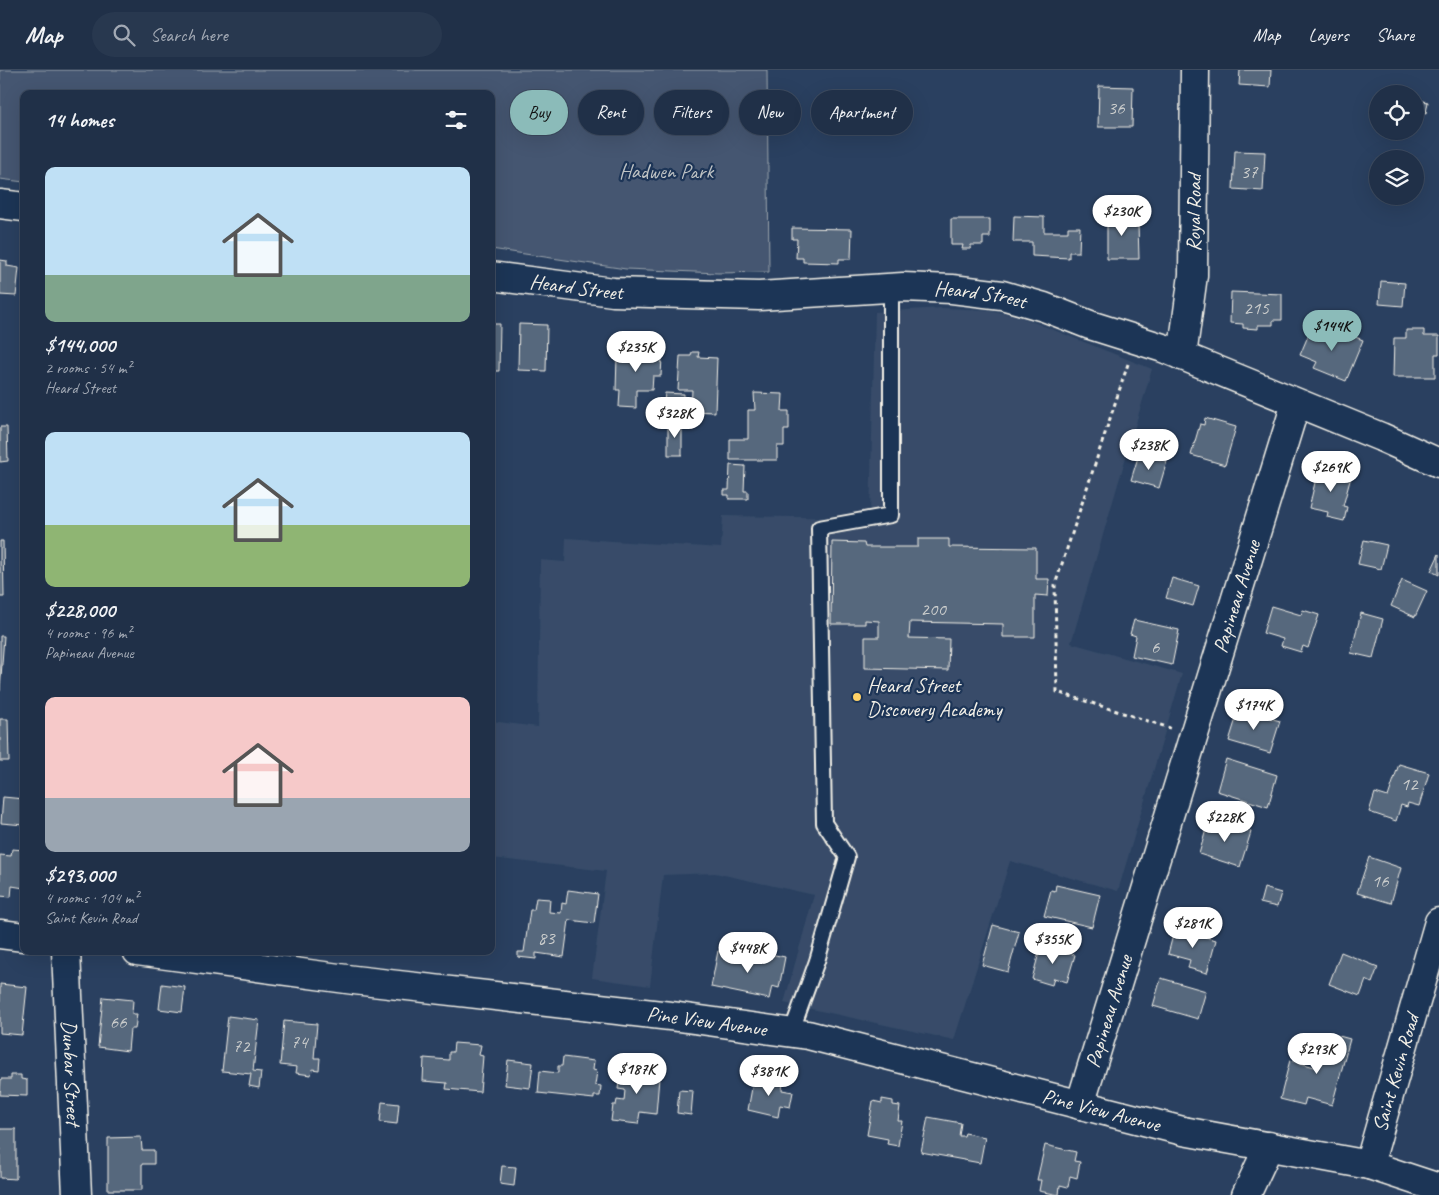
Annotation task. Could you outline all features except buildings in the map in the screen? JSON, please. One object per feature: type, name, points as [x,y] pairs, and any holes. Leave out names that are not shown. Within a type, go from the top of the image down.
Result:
[{"type":"street","name":"Royal Road","points":[[1182,356],[1193,275],[1195,70]]},
{"type":"street","points":[[0,204],[20,206]]},
{"type":"street","name":"Heard Street","points":[[495,277],[613,292],[758,296],[891,288],[952,289],[1002,295],[1182,356],[1296,402],[1439,464]]},
{"type":"street","name":"Papineau Avenue","points":[[1080,1105],[1296,402]]},
{"type":"street","name":"Saint Kevin Road","points":[[1368,1165],[1439,922]]},
{"type":"street","points":[[0,934],[20,936]]},
{"type":"street","name":"Dunbar Street","points":[[66,955],[77,1195]]},
{"type":"street","name":"Pine View Avenue","points":[[168,955],[354,980],[791,1033],[818,1038],[1183,1131],[1368,1165],[1439,1188]]},
{"type":"street","points":[[1246,1195],[1269,1146]]},
{"type":"lane","points":[[791,1033],[817,961],[847,857],[824,823],[819,528],[891,515],[891,288]]},
{"type":"path","points":[[1136,340],[1055,585],[1057,692],[1193,736]]},
{"type":"shaded area","name":"Heard Street Discovery Academy","points":[[942,308],[990,310],[1021,317],[1152,369],[1071,643],[1182,674],[1118,891],[1010,861],[954,1040],[784,1003],[814,895],[715,873],[663,875],[650,986],[592,978],[606,871],[495,858],[495,722],[538,727],[540,560],[565,562],[566,538],[721,548],[723,516],[870,518],[875,312]]},
{"type":"green space","name":"Hadwen Park","points":[[0,70],[767,70],[767,90],[739,90],[739,135],[768,135],[769,272],[718,273],[626,269],[495,250],[495,90],[20,90],[20,182],[0,179]]},
{"type":"place","name":"Heard Street Discovery Academy","points":[[857,697]]}]
